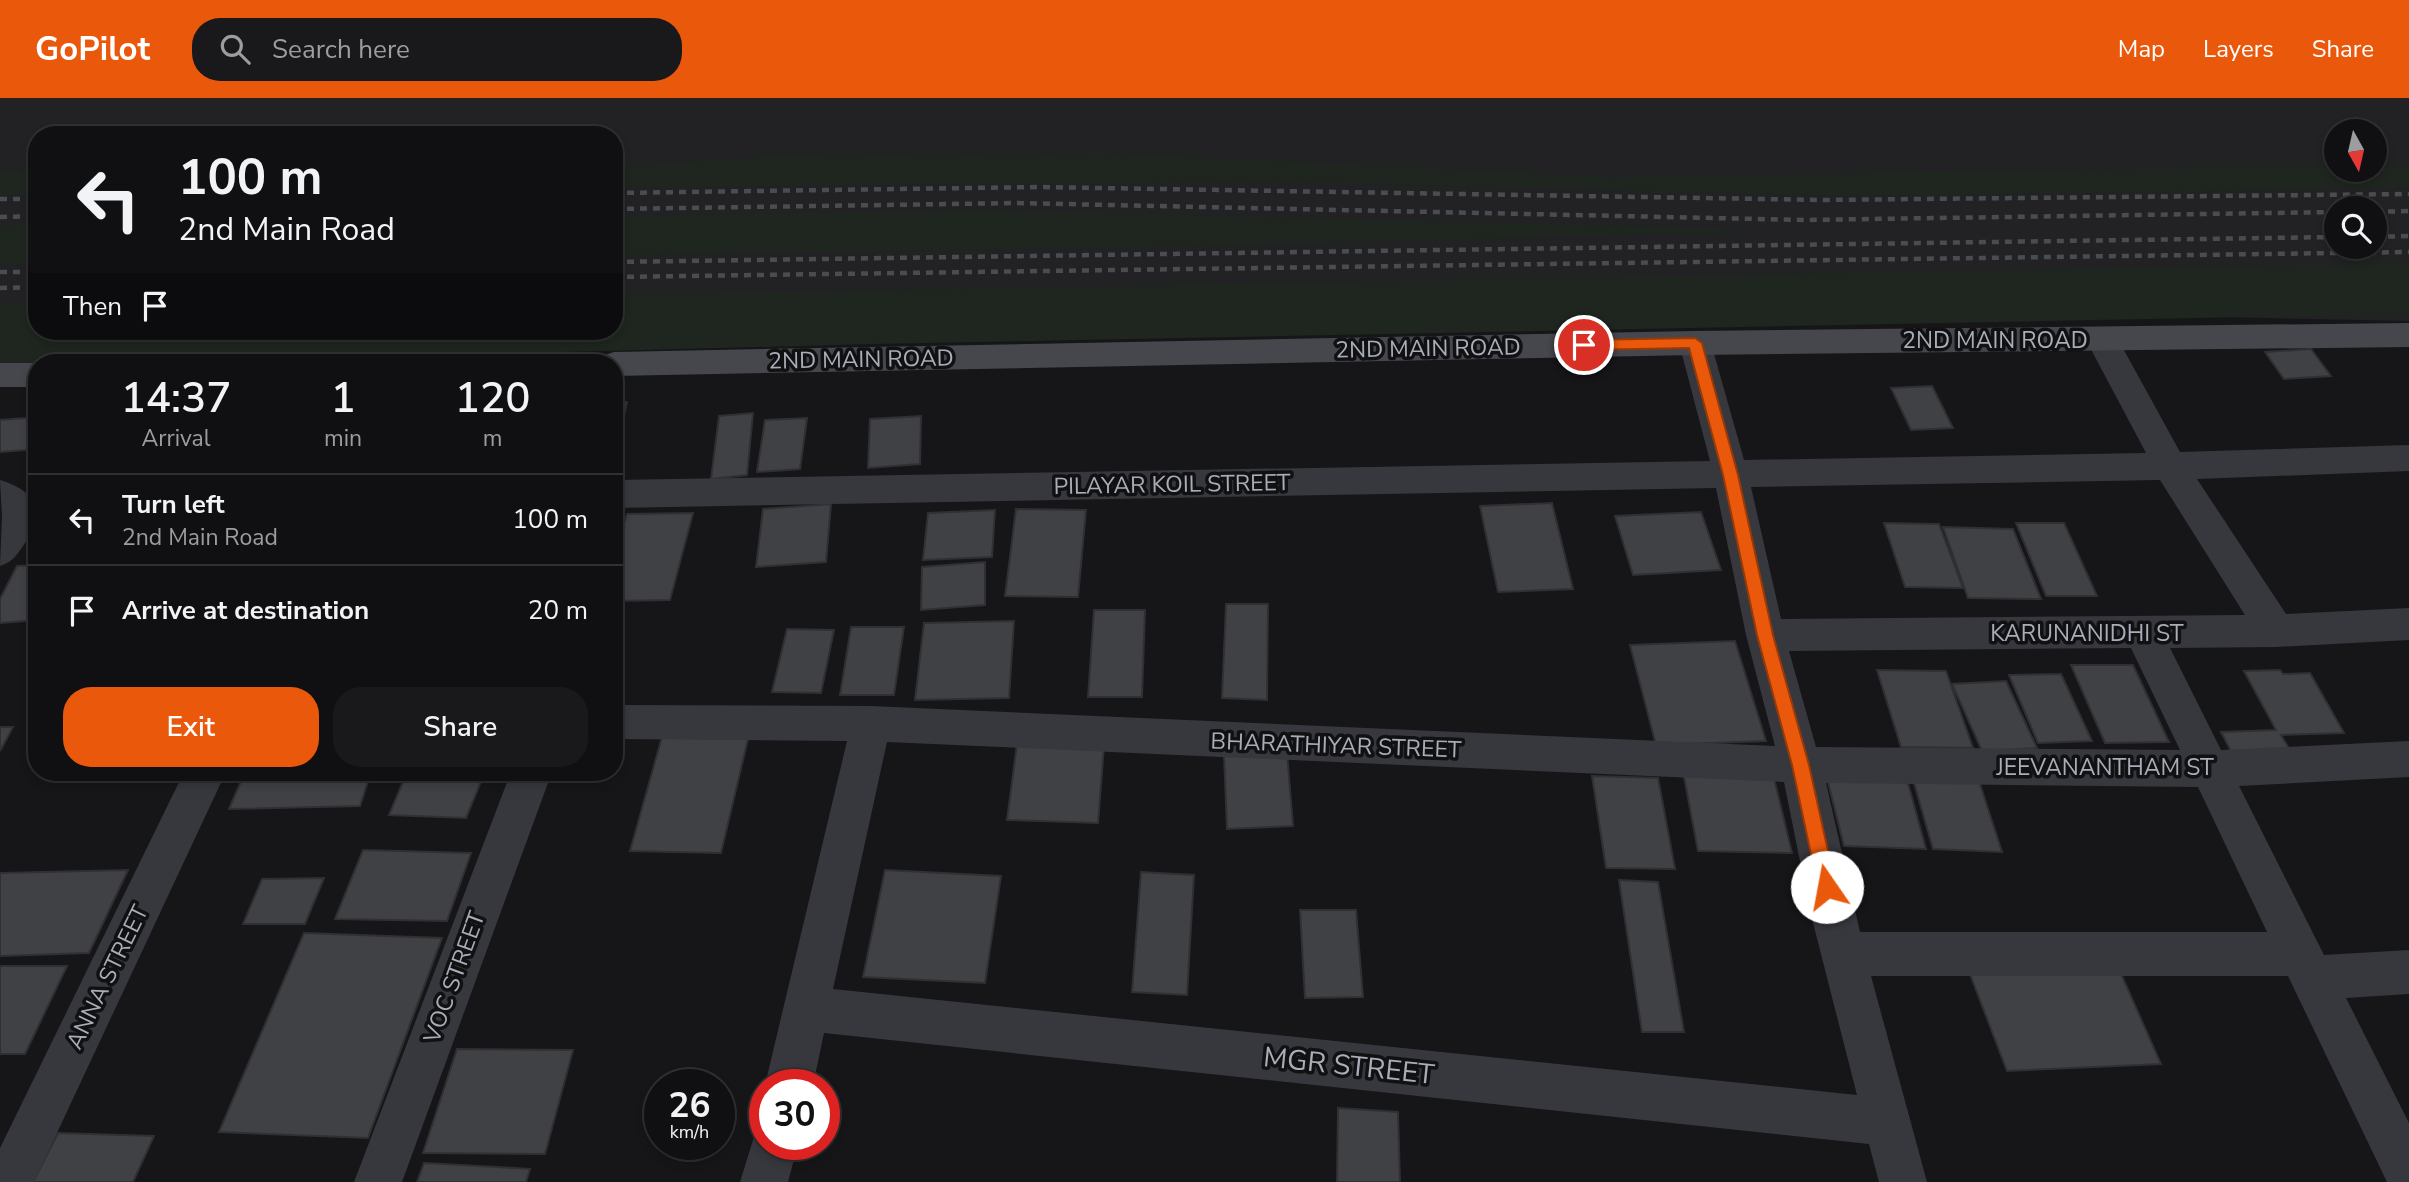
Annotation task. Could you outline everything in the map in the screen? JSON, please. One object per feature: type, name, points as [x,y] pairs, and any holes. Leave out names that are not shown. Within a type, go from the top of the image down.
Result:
[{"type":"street","name":"2ND MAIN ROAD","points":[[623,364],[1695,343],[2409,335]]},
{"type":"street","points":[[2102,340],[2170,466],[2276,631]]},
{"type":"street","points":[[1695,343],[1731,475],[1765,635],[1801,765],[1844,954],[1903,1182]]},
{"type":"street","points":[[0,375],[28,375]]},
{"type":"street","name":"PILAYAR KOIL STREET","points":[[623,494],[1731,475],[2409,458]]},
{"type":"street","points":[[0,494],[10,496],[18,506],[21,519],[0,551]]},
{"type":"street","name":"KARUNANIDHI ST","points":[[1765,635],[2276,631],[2409,624]]},
{"type":"street","points":[[2143,633],[2409,1175]]},
{"type":"street","points":[[623,722],[871,724],[793,1069]]},
{"type":"street","name":"BHARATHIYAR STREET","points":[[871,724],[1801,765]]},
{"type":"street","name":"JEEVANANTHAM ST","points":[[1801,765],[2210,769],[2409,759]]},
{"type":"street","name":"ANNA STREET","points":[[9,1182],[201,781]]},
{"type":"street","name":"VOC STREET","points":[[378,1182],[528,781]]},
{"type":"street","points":[[1844,954],[2307,966],[2409,972]]},
{"type":"street","name":"MGR STREET","points":[[808,1009],[1889,1122]]},
{"type":"street","points":[[764,1182],[770,1160]]},
{"type":"shaded area","points":[[0,98],[2409,98],[2409,321],[1797,308],[623,332],[623,126],[28,126],[28,340],[200,340],[0,344]]},
{"type":"shaded area","points":[[1105,153],[1611,177],[2324,166],[2324,182],[2387,182],[2387,166],[2409,165],[2409,188],[1853,196],[1293,182],[623,187],[623,167],[795,154]]},
{"type":"shaded area","points":[[0,171],[28,171],[28,195],[0,196]]},
{"type":"shaded area","points":[[982,210],[1787,230],[1222,246],[623,255],[623,216]]},
{"type":"shaded area","points":[[0,226],[28,226],[28,264],[0,264]]},
{"type":"shaded area","points":[[2409,263],[2409,314],[491,354],[28,354],[28,366],[0,367],[0,304],[28,304],[28,340],[623,340],[623,295]]},
{"type":"building","points":[[2311,349],[2331,376],[2284,379],[2265,352]]},
{"type":"building","points":[[1932,386],[1953,428],[1911,430],[1891,388]]},
{"type":"building","points":[[623,402],[627,402],[623,420]]},
{"type":"building","points":[[753,413],[747,475],[711,479],[719,416]]},
{"type":"building","points":[[921,416],[920,464],[868,468],[870,419]]},
{"type":"building","points":[[28,418],[28,450],[0,452],[0,420]]},
{"type":"building","points":[[807,418],[800,469],[757,472],[765,420]]},
{"type":"building","points":[[1552,503],[1573,589],[1498,592],[1480,506]]},
{"type":"building","points":[[831,504],[826,562],[756,567],[763,509]]},
{"type":"building","points":[[1016,509],[1086,510],[1078,597],[1005,596]]},
{"type":"building","points":[[995,510],[992,557],[923,560],[928,513]]},
{"type":"building","points":[[1701,512],[1721,570],[1633,575],[1615,516]]},
{"type":"building","points":[[693,513],[670,600],[623,601],[623,527],[627,514]]},
{"type":"building","points":[[1884,523],[1939,524],[1963,588],[1905,587]]},
{"type":"building","points":[[2016,523],[2064,523],[2097,596],[2046,596]]},
{"type":"building","points":[[1943,527],[2013,529],[2041,599],[1968,598]]},
{"type":"building","points":[[985,562],[985,605],[921,610],[922,567]]},
{"type":"building","points":[[28,565],[28,621],[0,623],[0,599],[17,566]]},
{"type":"building","points":[[1226,604],[1268,604],[1267,700],[1222,698]]},
{"type":"building","points":[[1094,610],[1145,610],[1142,697],[1088,697]]},
{"type":"building","points":[[1014,621],[1009,698],[915,700],[924,623]]},
{"type":"building","points":[[851,627],[904,627],[894,695],[840,695]]},
{"type":"building","points":[[787,629],[834,630],[821,693],[772,692]]},
{"type":"building","points":[[1735,641],[1766,741],[1656,745],[1630,645]]},
{"type":"building","points":[[2071,665],[2133,665],[2169,742],[2105,743]]},
{"type":"building","points":[[1877,670],[1946,671],[1973,748],[1901,747]]},
{"type":"building","points":[[2280,670],[2283,674],[2310,673],[2344,733],[2281,735],[2291,752],[2232,753],[2221,732],[2276,730],[2244,671]]},
{"type":"building","points":[[2061,674],[2092,741],[2038,743],[2009,675]]},
{"type":"building","points":[[2006,681],[2037,748],[1982,751],[1952,684]]},
{"type":"building","points":[[0,727],[13,727],[0,751]]},
{"type":"building","points":[[662,737],[748,739],[721,853],[630,851]]},
{"type":"building","points":[[1017,744],[1104,746],[1098,823],[1007,820]]},
{"type":"building","points":[[1287,753],[1293,826],[1227,829],[1224,755]]},
{"type":"building","points":[[1683,771],[1773,774],[1792,853],[1698,851]]},
{"type":"building","points":[[1826,774],[1906,776],[1926,849],[1844,846]]},
{"type":"building","points":[[1592,776],[1658,778],[1675,869],[1606,868]]},
{"type":"building","points":[[1912,776],[1978,778],[2002,852],[1933,849]]},
{"type":"building","points":[[241,781],[368,781],[360,806],[229,809]]},
{"type":"building","points":[[403,781],[481,781],[466,818],[389,815]]},
{"type":"building","points":[[363,850],[471,853],[447,921],[335,919]]},
{"type":"building","points":[[128,870],[89,953],[0,956],[0,873]]},
{"type":"building","points":[[885,870],[1001,876],[985,983],[863,977]]},
{"type":"building","points":[[1141,872],[1194,875],[1187,995],[1132,992]]},
{"type":"building","points":[[324,878],[305,924],[243,924],[262,879]]},
{"type":"building","points":[[1619,880],[1658,882],[1684,1032],[1642,1032]]},
{"type":"building","points":[[1300,910],[1356,910],[1363,997],[1305,998]]},
{"type":"building","points":[[304,933],[442,938],[368,1138],[219,1132]]},
{"type":"building","points":[[0,966],[67,966],[25,1054],[0,1054]]},
{"type":"building","points":[[2118,967],[2161,1064],[2007,1071],[1970,974]]},
{"type":"building","points":[[457,1049],[573,1050],[545,1154],[423,1153]]},
{"type":"building","points":[[1338,1108],[1398,1112],[1400,1182],[1337,1182]]},
{"type":"building","points":[[58,1133],[154,1136],[133,1182],[33,1182]]},
{"type":"building","points":[[424,1163],[530,1169],[526,1182],[417,1182]]},
{"type":"railway","points":[[623,193],[1039,187],[1822,200],[2409,194]]},
{"type":"railway","points":[[0,199],[28,199]]},
{"type":"railway","points":[[623,209],[1017,203],[1805,220],[2324,212]]},
{"type":"railway","points":[[2387,212],[2409,211]]},
{"type":"railway","points":[[0,217],[28,216]]},
{"type":"railway","points":[[2387,237],[2409,236]]},
{"type":"railway","points":[[623,262],[2324,237]]},
{"type":"railway","points":[[623,277],[2409,252]]},
{"type":"railway","points":[[0,272],[28,272]]},
{"type":"railway","points":[[0,288],[28,287]]},
{"type":"route","points":[[1584,345],[1695,343],[1731,475],[1765,635],[1801,765],[1827,887]]}]
